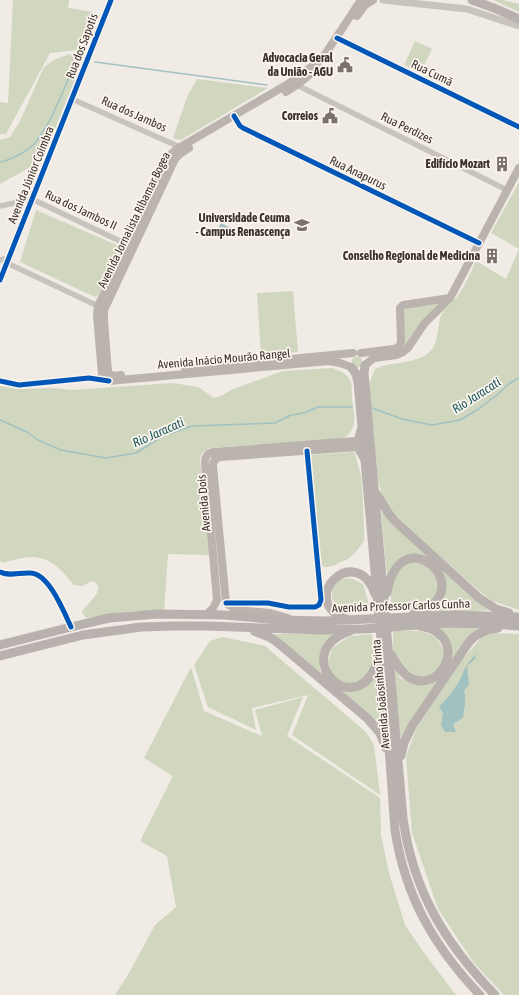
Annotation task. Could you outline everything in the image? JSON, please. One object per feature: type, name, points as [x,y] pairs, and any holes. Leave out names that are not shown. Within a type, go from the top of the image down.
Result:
[{"type":"main road","name":"Avenida Jornalista Ribamar Bogea","points":[[183,148],[175,159],[104,310],[108,372],[111,378],[104,379],[102,374],[97,320],[98,306],[172,153],[296,85],[328,60],[361,0]]},
{"type":"main road","name":"Avenida Jornalista Ribamar Bogea","points":[[235,118],[303,74],[324,57],[364,6],[373,0]]},
{"type":"main road","points":[[472,0],[519,19]]},
{"type":"main road","points":[[365,365],[365,357],[357,353],[349,359],[349,364],[351,367],[359,369],[365,365],[374,358],[396,355],[406,350],[424,324],[450,298],[519,168]]},
{"type":"main road","name":"Avenida Inácio Mourão Rangel","points":[[111,378],[394,349],[399,346],[401,342],[400,308],[403,305],[450,298]]},
{"type":"main road","name":"Avenida Inácio Mourão Rangel","points":[[111,378],[329,361],[351,367]]},
{"type":"main road","name":"Avenida Joãosinho Trinta","points":[[365,365],[367,419],[374,490],[385,649],[390,763],[395,830],[400,860],[408,884],[424,919],[438,943],[480,995]]},
{"type":"main road","name":"Avenida Joãosinho Trinta","points":[[351,367],[357,378],[365,462],[382,606]]},
{"type":"main road","name":"Avenida Dois","points":[[226,604],[205,463],[209,452],[354,441],[359,437],[362,424]]},
{"type":"main road","name":"Avenida Dois","points":[[207,614],[213,608],[217,600],[213,466],[216,458],[357,447],[365,462]]},
{"type":"main road","points":[[374,490],[395,521],[479,598],[503,612],[519,616]]},
{"type":"main road","points":[[382,606],[391,578],[397,566],[404,561],[417,558],[423,559],[430,563],[441,578],[442,589],[438,599],[430,607],[403,621]]},
{"type":"main road","points":[[352,620],[342,617],[335,612],[328,601],[327,592],[329,585],[334,578],[340,574],[353,572],[366,579],[382,606]]},
{"type":"main road","points":[[226,604],[232,608],[244,611],[275,614],[300,621]]},
{"type":"main road","points":[[234,616],[244,611]]},
{"type":"main road","name":"Avenida Professor Carlos Cunha","points":[[0,645],[71,626],[129,615],[207,614],[300,621],[403,621],[469,623],[519,627]]},
{"type":"main road","name":"Avenida Professor Carlos Cunha","points":[[0,656],[61,640],[109,631],[142,627],[173,626],[297,630],[360,629],[403,621],[469,615],[519,616]]},
{"type":"main road","points":[[360,629],[337,637],[330,643],[326,650],[324,656],[324,666],[329,676],[340,685],[348,687],[359,686],[367,682],[385,649],[402,672],[415,680],[430,679],[442,672],[448,660],[447,649],[443,639],[439,634],[424,627],[403,621]]},
{"type":"main road","points":[[399,771],[402,747],[408,733],[472,638],[480,632],[489,629],[519,627]]},
{"type":"main road","points":[[242,628],[260,633],[277,642],[368,718],[380,733],[390,763]]},
{"type":"main road","name":"Avenida Joãosinho Trinta","points":[[385,649],[406,836],[413,865],[422,890],[449,941],[460,956],[495,995]]},
{"type":"street","name":"Rua dos Sapotis","points":[[72,99],[111,0]]},
{"type":"street","points":[[383,0],[467,9],[519,26]]},
{"type":"street","name":"Rua Cumã","points":[[339,39],[519,127]]},
{"type":"street","name":"Rua Perdizes","points":[[296,85],[507,190]]},
{"type":"street","name":"Rua dos Jambos","points":[[72,99],[183,148]]},
{"type":"street","name":"Avenida Júnior Coimbra","points":[[0,280],[72,99]]},
{"type":"street","name":"Rua Anapurus","points":[[235,118],[243,128],[479,243]]},
{"type":"street","name":"Rua dos Jambos II","points":[[0,206],[32,199],[128,245]]},
{"type":"street","points":[[0,260],[4,259],[7,263],[98,306]]},
{"type":"street","points":[[0,381],[19,385],[89,378],[111,378]]},
{"type":"street","points":[[226,604],[268,603],[289,607],[318,606],[320,602],[307,451]]},
{"type":"street","points":[[0,572],[9,574],[30,572],[40,576],[48,583],[71,626]]},
{"type":"green space","points":[[13,0],[69,0],[68,8],[94,12],[77,50],[50,53],[6,134],[0,134],[0,102],[8,103]]},
{"type":"green space","points":[[493,0],[503,0],[519,4],[519,12]]},
{"type":"green space","points":[[415,41],[432,49],[420,73],[404,65]]},
{"type":"green space","points":[[70,54],[81,55],[76,77],[46,151],[34,165],[0,184],[0,140],[10,137],[20,121],[44,67],[56,59]]},
{"type":"green space","points":[[197,79],[268,88],[181,140],[173,138],[187,97]]},
{"type":"green space","points":[[519,182],[519,249],[491,233]]},
{"type":"green space","points":[[36,210],[121,247],[98,296],[95,297],[20,262]]},
{"type":"green space","points":[[519,249],[519,610],[492,601],[478,590],[422,540],[387,506],[378,481],[369,384],[375,369],[415,360],[431,351],[436,342],[441,314],[462,290],[476,261],[506,279]]},
{"type":"green space","points":[[293,291],[298,352],[261,355],[257,293]]},
{"type":"green space","points":[[439,304],[403,348],[403,308]]},
{"type":"green space","points":[[357,356],[361,358],[363,362],[361,366],[357,368],[353,366],[351,362],[353,358]]},
{"type":"green space","points":[[332,368],[346,375],[351,382],[354,422],[351,431],[347,436],[342,439],[209,448],[201,454],[200,460],[210,555],[168,554],[164,611],[133,611],[87,618],[82,613],[97,593],[97,584],[92,581],[82,586],[74,585],[66,575],[51,562],[35,557],[3,563],[0,561],[0,386],[20,389],[53,388],[72,390],[173,383],[198,387],[214,398],[233,389],[283,371]]},
{"type":"green space","points":[[354,452],[361,475],[364,540],[357,551],[348,559],[333,566],[324,567],[320,564],[310,455]]},
{"type":"green space","points":[[381,511],[492,610],[428,613],[435,608],[439,569],[401,559],[393,566],[387,578]]},
{"type":"green space","points":[[414,561],[430,566],[438,581],[437,593],[430,603],[414,610],[390,610],[392,586],[397,569]]},
{"type":"green space","points":[[348,578],[363,584],[369,604],[369,612],[345,614],[335,605],[332,594],[333,589],[341,580]]},
{"type":"green space","points":[[448,625],[483,628],[401,739],[394,667],[400,678],[414,684],[427,684],[437,679],[451,657],[435,628]]},
{"type":"green space","points":[[393,631],[421,631],[436,637],[444,651],[442,664],[432,675],[421,679],[398,664],[393,649]]},
{"type":"green space","points":[[490,633],[519,634],[519,995],[504,995],[474,963],[438,909],[412,833],[406,757],[416,729],[460,662],[482,637]]},
{"type":"green space","points":[[272,634],[338,634],[327,641],[320,653],[320,670],[338,687],[347,691],[365,687],[378,674],[386,741]]},
{"type":"green space","points":[[372,634],[374,655],[370,672],[358,683],[345,683],[335,678],[330,671],[328,661],[332,648],[350,636]]},
{"type":"green space","points":[[222,637],[265,646],[366,732],[374,745],[380,795],[292,735],[308,695],[252,708],[256,730],[208,707],[194,665],[210,641]]},
{"type":"green space","points":[[191,667],[204,711],[262,736],[255,710],[303,697],[287,736],[380,798],[381,835],[389,873],[405,925],[456,995],[115,995],[129,973],[155,925],[176,907],[167,856],[140,841],[173,776],[144,758]]},
{"type":"water","points":[[221,223],[237,231],[233,238],[217,230]]},
{"type":"water","points":[[476,654],[475,659],[467,666],[469,684],[464,691],[465,701],[463,718],[453,724],[456,732],[445,732],[441,725],[443,713],[439,707],[454,689],[467,665]]},
{"type":"waterway","points":[[95,62],[267,85]]},
{"type":"waterway","points":[[0,162],[19,155],[35,143],[50,119],[70,75],[75,71]]},
{"type":"waterway","name":"Rio Jaracati","points":[[372,408],[402,419],[432,425],[460,420],[477,410],[510,383],[519,378]]},
{"type":"waterway","name":"Rio Jaracati","points":[[0,420],[61,450],[106,458],[136,453],[163,436],[192,426],[275,423],[291,415],[304,413],[318,407],[352,407]]},
{"type":"cycle path","points":[[0,280],[111,0]]},
{"type":"cycle path","points":[[337,38],[519,127]]},
{"type":"cycle path","points":[[234,116],[243,128],[479,243]]},
{"type":"cycle path","points":[[0,381],[19,385],[89,378],[109,381]]},
{"type":"cycle path","points":[[226,603],[268,603],[289,607],[315,607],[319,605],[321,600],[307,451]]},
{"type":"cycle path","points":[[0,572],[11,574],[31,573],[38,575],[50,587],[71,627]]},
{"type":"place","name":"Advocacia Geral da União - AGU","points":[[345,65]]},
{"type":"place","name":"Correios","points":[[330,116]]},
{"type":"place","name":"Edifício Mozart","points":[[502,164]]},
{"type":"place","name":"Universidade Ceuma - Campus Renascença","points":[[302,225]]},
{"type":"place","name":"Conselho Regional de Medicina","points":[[492,256]]}]
